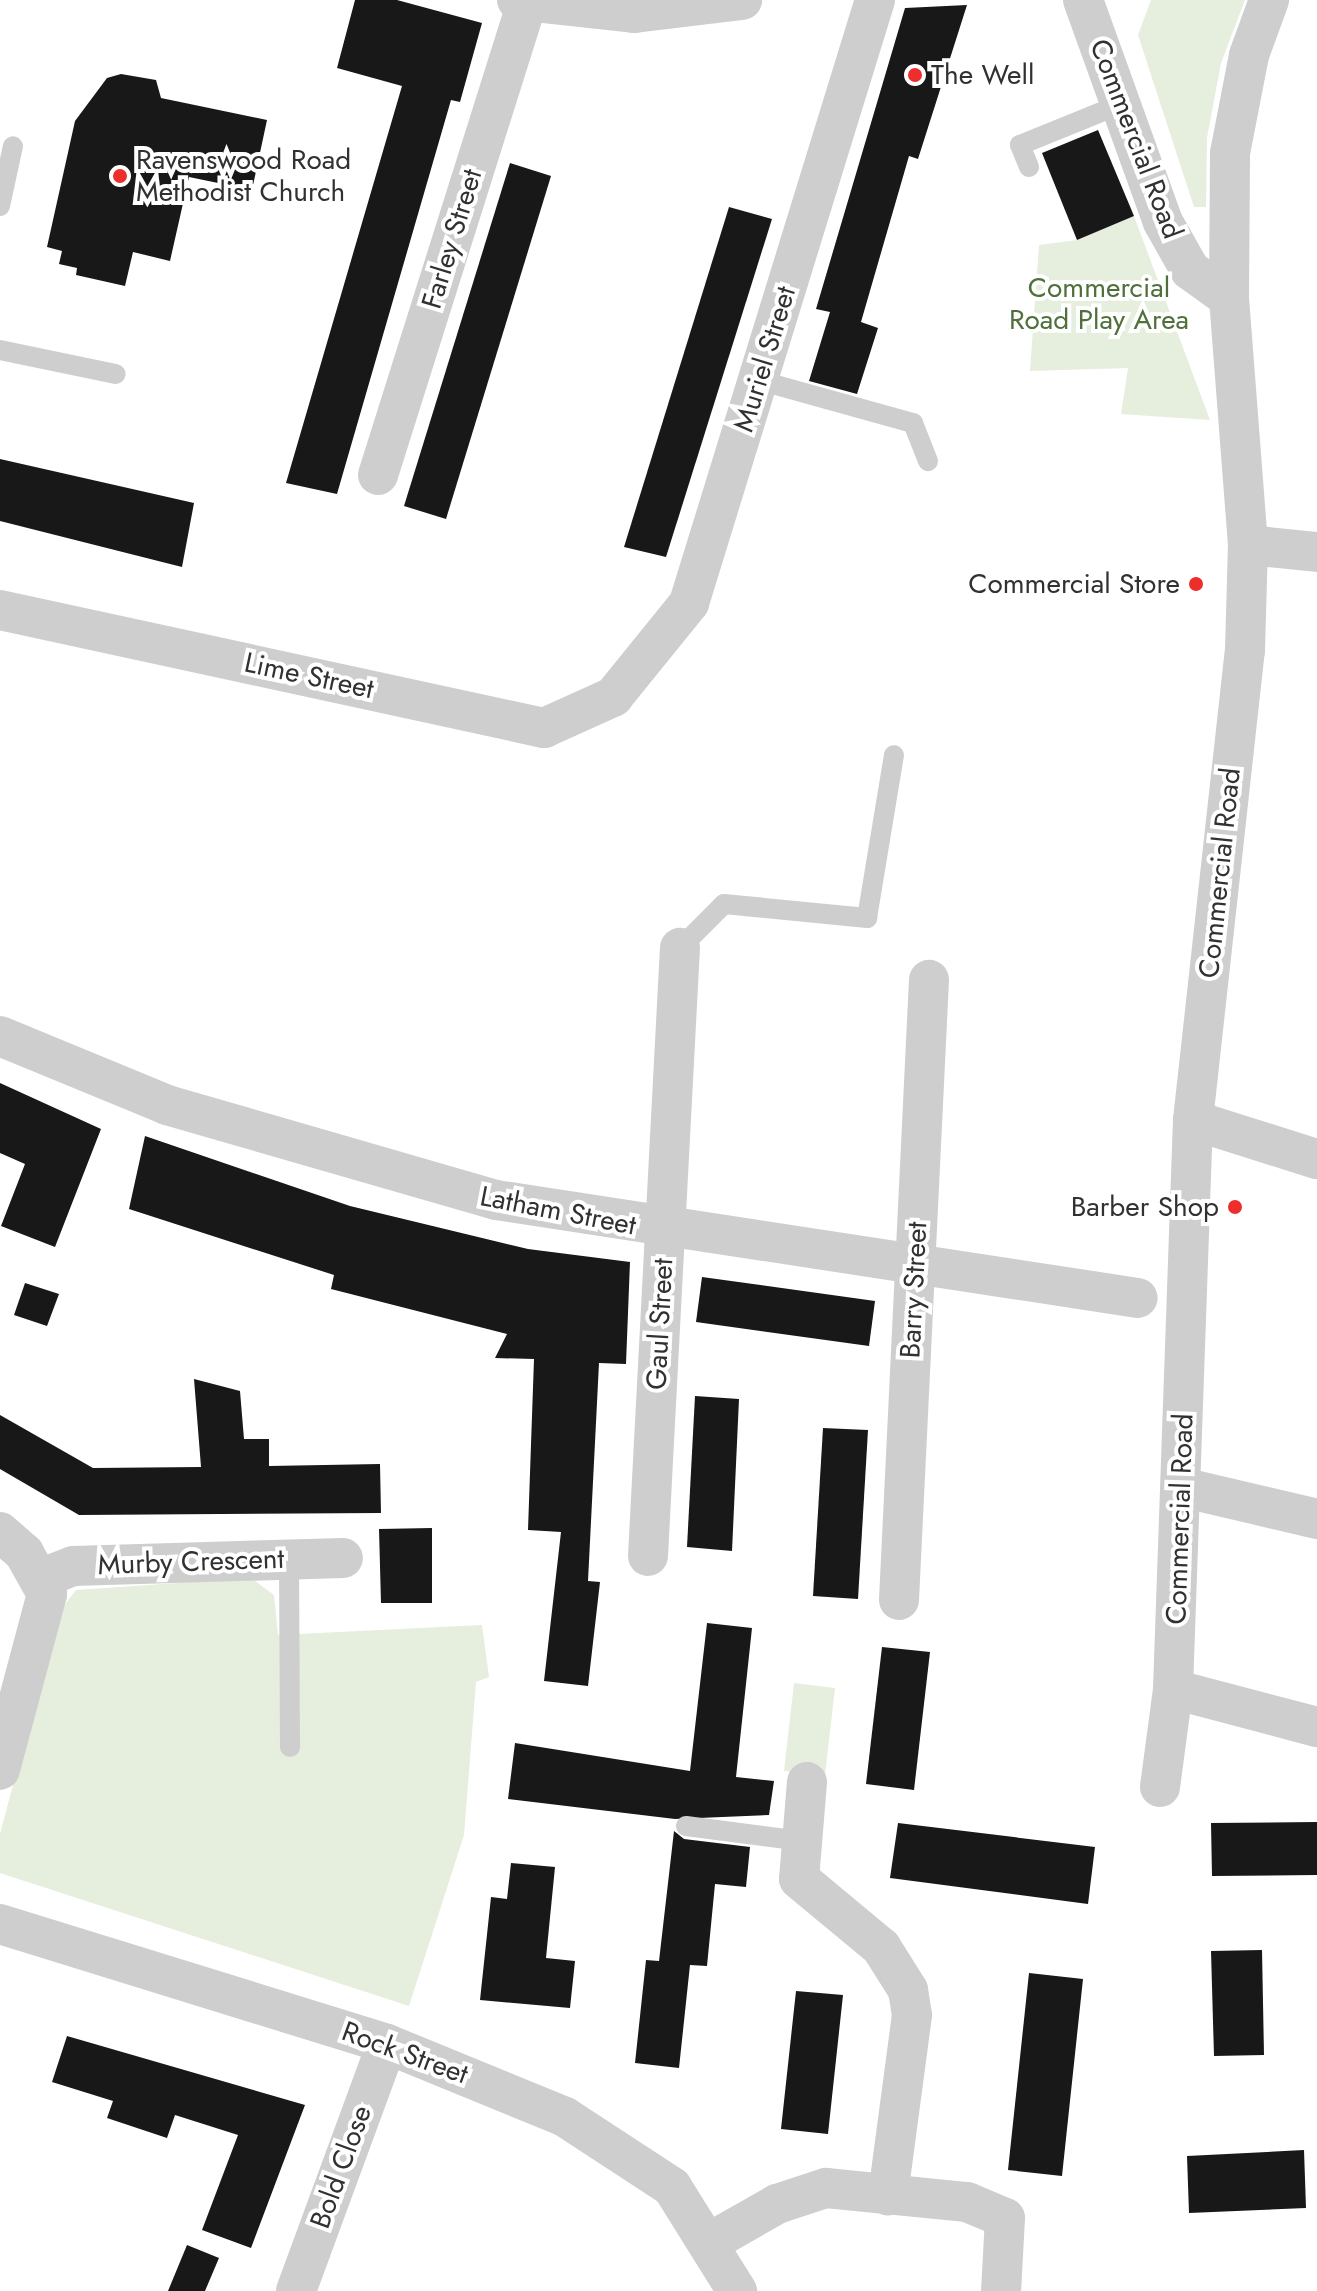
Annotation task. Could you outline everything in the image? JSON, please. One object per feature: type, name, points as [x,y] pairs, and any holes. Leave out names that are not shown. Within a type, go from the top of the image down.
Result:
[{"type":"street","points":[[522,1],[634,13],[742,0]]},
{"type":"street","name":"Muriel Street","points":[[613,697],[689,603],[875,0]]},
{"type":"street","name":"Commercial Road","points":[[1083,0],[1163,222],[1190,270],[1229,298],[1248,545],[1245,651],[1193,1120],[1173,1689],[1160,1787]]},
{"type":"street","points":[[1229,298],[1230,153],[1249,55],[1269,0]]},
{"type":"street","name":"Farley Street","points":[[378,475],[522,1]]},
{"type":"street","points":[[1248,545],[1317,552]]},
{"type":"street","name":"Lime Street","points":[[0,610],[544,728],[613,697]]},
{"type":"street","name":"Gaul Street","points":[[648,1556],[680,948]]},
{"type":"street","name":"Barry Street","points":[[899,1600],[929,980]]},
{"type":"street","name":"Latham Street","points":[[0,1036],[167,1105],[329,1156],[496,1200],[665,1232],[1138,1298]]},
{"type":"street","points":[[1193,1120],[1317,1159]]},
{"type":"street","points":[[1181,1487],[1317,1519]]},
{"type":"street","points":[[0,1532],[42,1578],[44,1612],[0,1770]]},
{"type":"street","name":"Murby Crescent","points":[[42,1578],[73,1566],[343,1558]]},
{"type":"street","points":[[1173,1689],[1317,1727]]},
{"type":"street","points":[[807,1782],[799,1879],[881,1947],[908,1990],[912,2015],[888,2195]]},
{"type":"street","name":"Rock Street","points":[[0,1924],[387,2044],[512,2092],[626,2150],[672,2187],[712,2241],[737,2291]]},
{"type":"street","name":"Bold Close","points":[[296,2291],[387,2044]]},
{"type":"street","points":[[712,2241],[777,2204],[826,2188],[967,2202],[1005,2218],[1001,2291]]},
{"type":"lane","points":[[1029,167],[1020,145],[1121,104]]},
{"type":"lane","points":[[0,206],[13,146]]},
{"type":"lane","points":[[0,350],[116,374]]},
{"type":"lane","points":[[758,380],[913,423],[928,461]]},
{"type":"lane","points":[[680,948],[724,904],[867,918],[894,755]]},
{"type":"lane","points":[[289,1559],[290,1747]]},
{"type":"lane","points":[[686,1826],[802,1841]]},
{"type":"green space","points":[[1151,0],[1245,0],[1221,63],[1207,138],[1206,207],[1194,207],[1138,35]]},
{"type":"green space","name":"Commercial Road Play Area","points":[[1134,216],[1210,420],[1121,414],[1128,368],[1030,371],[1039,245],[1077,240]]},
{"type":"green space","points":[[251,1578],[274,1595],[278,1635],[482,1625],[489,1677],[476,1682],[464,1835],[409,2006],[0,1873],[0,1834],[59,1612],[76,1590]]},
{"type":"green space","points":[[794,1683],[835,1688],[825,1775],[784,1771]]},
{"type":"building","points":[[355,0],[397,0],[482,23],[460,102],[451,100],[337,494],[286,483],[402,86],[337,68]]},
{"type":"building","points":[[967,5],[918,159],[909,156],[861,322],[878,328],[857,394],[809,381],[830,312],[816,309],[905,8]]},
{"type":"building","name":"Ravenswood Road Methodist Church","points":[[121,74],[156,80],[161,98],[267,120],[252,190],[189,177],[170,261],[133,252],[125,286],[76,275],[77,268],[59,264],[62,251],[47,247],[75,121],[107,78]]},
{"type":"building","points":[[1098,130],[1134,216],[1077,240],[1042,153]]},
{"type":"building","points":[[510,163],[551,176],[446,519],[404,506]]},
{"type":"building","points":[[729,207],[772,219],[666,557],[624,547]]},
{"type":"building","points":[[0,459],[194,503],[182,567],[0,521]]},
{"type":"building","points":[[0,1083],[101,1129],[55,1247],[1,1226],[25,1164],[0,1153]]},
{"type":"building","points":[[145,1136],[350,1206],[528,1249],[630,1262],[626,1364],[599,1363],[588,1581],[600,1582],[588,1686],[544,1681],[561,1532],[528,1530],[534,1359],[495,1358],[507,1334],[331,1289],[334,1275],[129,1209]]},
{"type":"building","points":[[702,1277],[875,1301],[869,1346],[696,1322]]},
{"type":"building","points":[[25,1283],[59,1294],[47,1326],[14,1315]]},
{"type":"building","points":[[194,1379],[240,1391],[244,1439],[269,1439],[269,1466],[380,1464],[381,1513],[79,1515],[0,1469],[0,1415],[93,1468],[201,1467]]},
{"type":"building","points":[[695,1396],[739,1399],[732,1551],[687,1547]]},
{"type":"building","points":[[823,1428],[868,1430],[858,1599],[813,1596]]},
{"type":"building","points":[[432,1528],[432,1603],[381,1603],[379,1529]]},
{"type":"building","points":[[707,1623],[752,1628],[736,1777],[774,1781],[769,1815],[675,1819],[508,1799],[515,1743],[690,1771]]},
{"type":"building","points":[[882,1647],[930,1652],[914,1790],[866,1784]]},
{"type":"building","points":[[1317,1822],[1317,1875],[1212,1876],[1211,1823]]},
{"type":"building","points":[[898,1823],[1095,1847],[1088,1904],[890,1878]]},
{"type":"building","points":[[674,1831],[684,1839],[750,1847],[746,1887],[715,1884],[707,1966],[690,1965],[679,2068],[635,2063],[646,1960],[659,1961]]},
{"type":"building","points":[[511,1863],[555,1867],[546,1958],[575,1961],[570,2008],[480,2000],[491,1897],[507,1899]]},
{"type":"building","points":[[1262,1950],[1264,2055],[1214,2056],[1211,1951]]},
{"type":"building","points":[[1029,1973],[1083,1979],[1062,2176],[1008,2170]]},
{"type":"building","points":[[796,1991],[843,1995],[828,2134],[781,2129]]},
{"type":"building","points":[[67,2036],[305,2105],[251,2248],[202,2230],[238,2135],[175,2115],[167,2138],[107,2118],[113,2101],[52,2082]]},
{"type":"building","points":[[1304,2150],[1306,2208],[1189,2213],[1187,2156]]},
{"type":"building","points":[[187,2245],[219,2258],[205,2291],[168,2291]]},
{"type":"place","name":"The Well","points":[[915,75]]},
{"type":"place","name":"Ravenswood Road Methodist Church","points":[[120,176]]},
{"type":"place","name":"Commercial Store","points":[[1196,584]]},
{"type":"place","name":"Barber Shop","points":[[1235,1207]]}]
